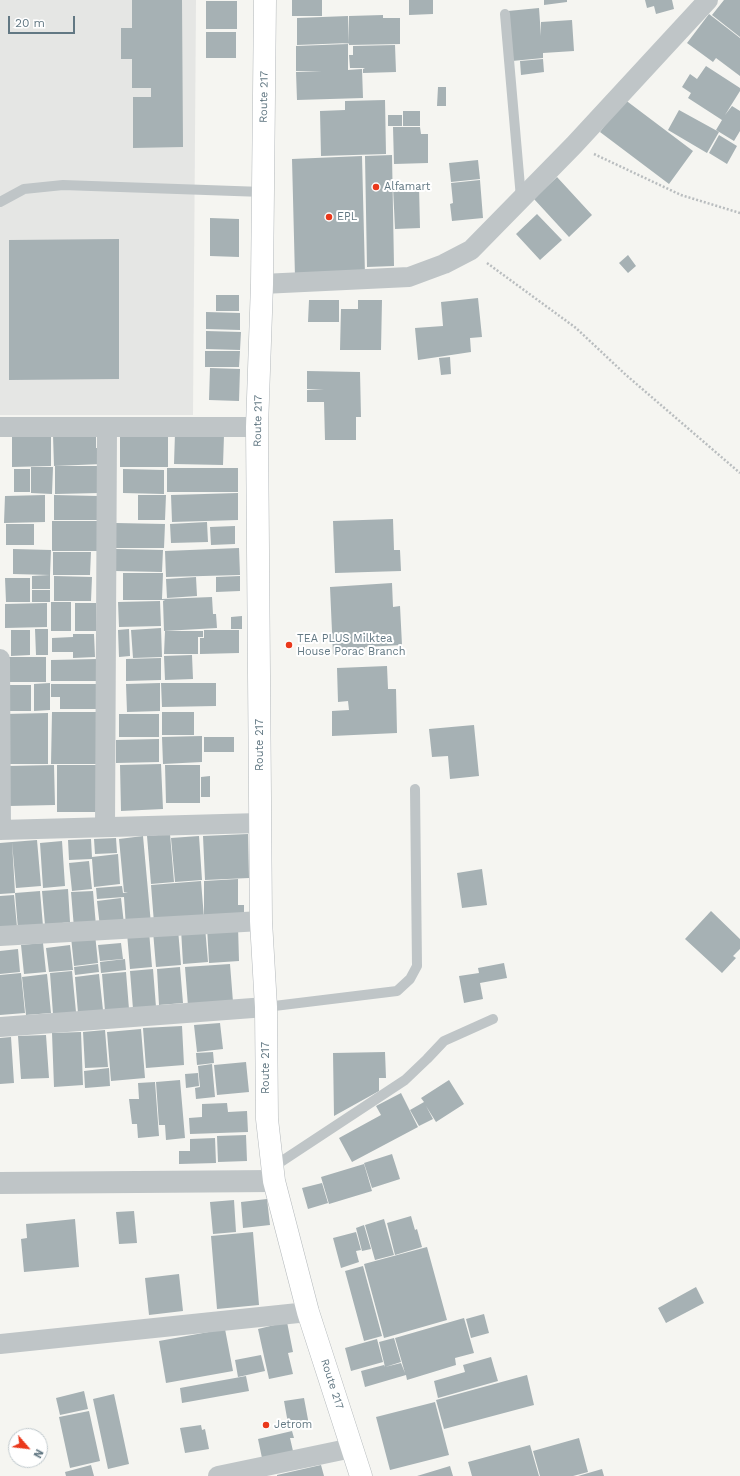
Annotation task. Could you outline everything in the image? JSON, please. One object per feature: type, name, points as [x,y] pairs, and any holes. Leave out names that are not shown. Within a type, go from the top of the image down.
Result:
[{"type":"main road","name":"Route 217","points":[[265,0],[262,284],[257,427],[261,921],[266,1007],[267,1119],[273,1174],[308,1312],[361,1476]]},
{"type":"street","points":[[262,284],[409,277],[444,264],[471,250],[522,200],[708,0]]},
{"type":"street","points":[[0,427],[257,427]]},
{"type":"street","points":[[105,827],[107,428]]},
{"type":"street","points":[[0,659],[1,830],[260,823]]},
{"type":"street","points":[[0,936],[261,921]]},
{"type":"street","points":[[0,1028],[266,1007]]},
{"type":"street","points":[[0,1183],[273,1174]]},
{"type":"street","points":[[0,1344],[308,1312]]},
{"type":"street","points":[[218,1476],[352,1448]]},
{"type":"lane","points":[[505,14],[522,200]]},
{"type":"lane","points":[[0,202],[24,189],[64,185],[263,192]]},
{"type":"lane","points":[[266,1007],[397,991],[410,979],[417,966],[415,789]]},
{"type":"lane","points":[[273,1174],[405,1080],[444,1040],[493,1019]]},
{"type":"path","points":[[574,145],[681,196],[740,213]]},
{"type":"path","points":[[471,250],[576,328],[626,375],[740,473]]},
{"type":"shaded area","points":[[0,0],[196,0],[193,415],[0,415]]},
{"type":"building","points":[[132,0],[182,0],[183,147],[133,148],[133,97],[151,97],[151,88],[132,88],[132,59],[121,59],[121,28],[132,28]]},
{"type":"building","points":[[292,0],[322,0],[322,16],[292,16]]},
{"type":"building","points":[[409,0],[433,0],[433,14],[409,15]]},
{"type":"building","points":[[544,0],[567,0],[567,2],[544,5]]},
{"type":"building","points":[[645,0],[672,0],[674,9],[656,14],[654,6],[647,8]]},
{"type":"building","points":[[724,0],[740,0],[740,37],[712,15]]},
{"type":"building","points":[[206,1],[237,1],[237,29],[206,29]]},
{"type":"building","points":[[539,8],[541,36],[541,22],[572,20],[574,51],[543,53],[543,58],[512,61],[508,11]]},
{"type":"building","points":[[709,14],[740,38],[740,76],[716,58],[713,62],[687,43]]},
{"type":"building","points":[[383,15],[383,18],[400,18],[400,44],[349,45],[349,16]]},
{"type":"building","points":[[348,16],[349,43],[297,45],[297,18]]},
{"type":"building","points":[[206,32],[236,32],[236,58],[206,58]]},
{"type":"building","points":[[348,44],[348,70],[362,69],[363,98],[297,100],[296,72],[322,71],[296,71],[296,46]]},
{"type":"building","points":[[395,45],[396,72],[363,73],[363,69],[365,68],[350,68],[349,55],[353,55],[353,46]]},
{"type":"building","points":[[543,59],[544,72],[521,75],[520,61]]},
{"type":"building","points":[[706,66],[740,88],[740,91],[725,115],[732,106],[740,111],[740,131],[734,141],[716,130],[722,120],[688,98],[691,93],[682,87],[690,74],[697,79]]},
{"type":"building","points":[[438,87],[446,87],[446,106],[437,106]]},
{"type":"building","points":[[624,99],[693,151],[669,184],[600,132]]},
{"type":"building","points":[[385,100],[386,154],[321,156],[320,111],[345,110],[345,101]]},
{"type":"building","points":[[679,110],[719,132],[707,153],[668,130]]},
{"type":"building","points":[[403,111],[420,111],[420,126],[403,126]]},
{"type":"building","points":[[388,115],[402,115],[402,126],[388,126]]},
{"type":"building","points":[[393,127],[420,127],[421,134],[428,134],[428,163],[394,164]]},
{"type":"building","points":[[719,135],[737,146],[727,164],[709,153]]},
{"type":"building","points":[[392,155],[394,266],[367,267],[365,156]]},
{"type":"building","name":"EPL","points":[[362,156],[365,275],[295,277],[292,159]]},
{"type":"building","points":[[478,160],[480,179],[451,182],[449,163]]},
{"type":"building","points":[[557,177],[592,215],[569,237],[534,199]]},
{"type":"building","points":[[480,180],[483,218],[452,221],[450,204],[453,203],[451,183]]},
{"type":"building","points":[[419,186],[420,228],[395,229],[393,187]]},
{"type":"building","points":[[537,214],[562,240],[540,260],[516,234]]},
{"type":"building","points":[[210,218],[239,219],[239,257],[210,256]]},
{"type":"building","points":[[119,239],[119,379],[9,380],[9,240]]},
{"type":"building","points":[[628,255],[636,266],[628,273],[619,263]]},
{"type":"building","points":[[216,295],[239,295],[239,311],[216,311]]},
{"type":"building","points":[[478,298],[482,337],[470,338],[471,352],[418,360],[415,328],[443,326],[441,302]]},
{"type":"building","points":[[309,300],[339,300],[339,322],[308,322]]},
{"type":"building","points":[[358,300],[382,300],[381,350],[340,350],[341,309],[358,309]]},
{"type":"building","points":[[206,312],[240,313],[240,330],[206,329]]},
{"type":"building","points":[[206,331],[241,332],[240,350],[206,349]]},
{"type":"building","points":[[205,351],[240,351],[239,367],[205,367]]},
{"type":"building","points":[[450,357],[451,374],[441,375],[439,358]]},
{"type":"building","points":[[210,368],[240,369],[239,401],[209,400]]},
{"type":"building","points":[[307,371],[360,372],[361,417],[356,417],[356,440],[325,440],[324,402],[307,402],[307,390],[324,389],[307,389]]},
{"type":"building","points":[[120,431],[168,431],[168,467],[120,467]]},
{"type":"building","points":[[175,433],[224,435],[223,465],[174,464]]},
{"type":"building","points":[[96,434],[96,448],[102,448],[102,464],[54,466],[53,435]]},
{"type":"building","points":[[12,435],[51,435],[51,466],[12,467]]},
{"type":"building","points":[[55,466],[99,466],[100,493],[55,494]]},
{"type":"building","points":[[31,467],[53,467],[52,494],[31,493]]},
{"type":"building","points":[[167,468],[238,468],[238,492],[167,492]]},
{"type":"building","points":[[14,469],[30,469],[30,492],[14,492]]},
{"type":"building","points":[[123,469],[164,470],[164,494],[123,493]]},
{"type":"building","points":[[238,493],[238,520],[172,522],[171,495]]},
{"type":"building","points":[[45,495],[45,522],[4,523],[5,496]]},
{"type":"building","points":[[54,495],[98,496],[98,520],[54,520]]},
{"type":"building","points":[[138,495],[166,495],[165,520],[138,520]]},
{"type":"building","points":[[393,519],[394,550],[400,550],[401,571],[335,573],[333,521]]},
{"type":"building","points":[[52,521],[101,521],[100,551],[52,551]]},
{"type":"building","points":[[207,522],[208,542],[171,543],[170,524]]},
{"type":"building","points":[[116,523],[165,524],[164,548],[116,548]]},
{"type":"building","points":[[6,524],[34,524],[34,545],[6,545]]},
{"type":"building","points":[[235,526],[235,544],[211,545],[210,527]]},
{"type":"building","points":[[239,548],[240,575],[166,577],[165,551]]},
{"type":"building","points":[[13,549],[51,550],[50,575],[13,574]]},
{"type":"building","points":[[116,549],[163,550],[162,572],[115,571]]},
{"type":"building","points":[[53,552],[91,552],[90,575],[53,575]]},
{"type":"building","points":[[123,573],[163,573],[162,599],[212,597],[213,614],[216,614],[217,628],[164,631],[163,601],[165,600],[123,600]]},
{"type":"building","points":[[50,575],[50,589],[32,589],[32,576]]},
{"type":"building","points":[[54,576],[92,577],[91,601],[54,601]]},
{"type":"building","points":[[240,576],[240,591],[216,592],[216,577]]},
{"type":"building","points":[[196,577],[197,596],[167,598],[166,579]]},
{"type":"building","points":[[5,578],[30,578],[30,602],[6,602]]},
{"type":"building","points":[[392,583],[393,607],[400,606],[402,645],[365,647],[365,653],[333,654],[330,587]]},
{"type":"building","points":[[32,590],[50,590],[50,602],[32,602]]},
{"type":"building","points":[[160,601],[161,626],[119,627],[118,602]]},
{"type":"building","points":[[51,602],[71,602],[71,631],[51,631]]},
{"type":"building","points":[[47,603],[47,627],[5,628],[5,604]]},
{"type":"building","points":[[75,603],[96,603],[96,631],[75,631]]},
{"type":"building","points":[[242,616],[242,629],[231,629],[231,617]]},
{"type":"building","points":[[161,628],[162,657],[133,658],[131,630]]},
{"type":"building","points":[[35,629],[48,629],[48,655],[36,655]]},
{"type":"building","points":[[129,629],[130,656],[119,657],[118,630]]},
{"type":"building","points":[[11,630],[30,630],[30,655],[11,656]]},
{"type":"building","points":[[204,630],[239,630],[239,653],[200,654],[200,638],[204,638]]},
{"type":"building","points":[[165,631],[203,631],[203,637],[198,637],[198,654],[164,654]]},
{"type":"building","points":[[73,634],[94,634],[95,657],[73,658],[73,652],[52,652],[52,638],[73,637]]},
{"type":"building","points":[[192,655],[193,679],[165,680],[164,656]]},
{"type":"building","points":[[7,657],[46,657],[46,682],[7,682]]},
{"type":"building","points":[[161,658],[161,680],[126,681],[126,659]]},
{"type":"building","points":[[98,659],[98,681],[51,681],[51,660]]},
{"type":"building","points":[[387,666],[388,689],[396,689],[397,733],[332,736],[332,711],[349,710],[348,701],[338,702],[337,668]]},
{"type":"building","points":[[50,683],[50,710],[34,711],[34,684]]},
{"type":"building","points":[[160,683],[160,711],[127,712],[126,684]]},
{"type":"building","points":[[161,683],[216,683],[216,706],[162,707]]},
{"type":"building","points":[[51,684],[97,684],[97,709],[60,709],[60,697],[51,697]]},
{"type":"building","points":[[2,685],[31,685],[31,711],[3,711]]},
{"type":"building","points":[[52,712],[97,712],[97,764],[51,764]]},
{"type":"building","points":[[162,712],[194,712],[194,735],[162,735]]},
{"type":"building","points":[[48,713],[48,764],[6,764],[5,714]]},
{"type":"building","points":[[119,714],[159,714],[159,737],[119,737]]},
{"type":"building","points":[[474,725],[479,776],[450,779],[448,756],[432,757],[429,729]]},
{"type":"building","points":[[202,736],[202,762],[163,764],[162,737]]},
{"type":"building","points":[[204,737],[234,737],[234,752],[204,752]]},
{"type":"building","points":[[159,739],[159,762],[116,763],[116,740]]},
{"type":"building","points":[[161,764],[163,809],[121,811],[120,765]]},
{"type":"building","points":[[54,765],[55,805],[9,806],[8,766]]},
{"type":"building","points":[[57,765],[99,765],[99,812],[57,812]]},
{"type":"building","points":[[165,765],[200,765],[200,803],[166,803]]},
{"type":"building","points":[[210,776],[210,797],[201,797],[201,777]]},
{"type":"building","points":[[170,834],[174,882],[151,884],[147,836]]},
{"type":"building","points":[[248,834],[249,878],[205,880],[203,836]]},
{"type":"building","points":[[143,836],[151,924],[126,927],[124,897],[97,899],[96,888],[122,886],[123,893],[128,892],[124,892],[119,839]]},
{"type":"building","points":[[199,836],[202,880],[175,882],[171,838]]},
{"type":"building","points":[[116,838],[117,853],[95,854],[94,839]]},
{"type":"building","points":[[91,839],[92,857],[118,854],[120,884],[94,887],[92,859],[69,860],[68,840]]},
{"type":"building","points":[[37,840],[41,886],[16,888],[12,842]]},
{"type":"building","points":[[62,841],[65,886],[43,888],[40,843]]},
{"type":"building","points":[[12,842],[15,893],[0,894],[0,843]]},
{"type":"building","points":[[89,861],[92,889],[72,891],[69,863]]},
{"type":"building","points":[[482,869],[487,905],[462,908],[457,873]]},
{"type":"building","points":[[238,879],[238,905],[244,905],[244,917],[204,918],[204,881]]},
{"type":"building","points":[[201,881],[204,918],[154,923],[151,885]]},
{"type":"building","points":[[68,889],[70,922],[45,925],[42,891]]},
{"type":"building","points":[[40,891],[43,926],[18,929],[15,893]]},
{"type":"building","points":[[93,891],[96,926],[74,928],[71,892]]},
{"type":"building","points":[[14,895],[17,927],[0,928],[0,896]]},
{"type":"building","points":[[121,898],[124,924],[100,927],[97,901]]},
{"type":"building","points":[[711,911],[740,939],[740,949],[733,956],[736,958],[722,973],[685,939]]},
{"type":"building","points":[[238,926],[239,961],[209,963],[207,927]]},
{"type":"building","points":[[205,927],[208,962],[183,964],[181,929]]},
{"type":"building","points":[[178,929],[181,965],[156,967],[153,931]]},
{"type":"building","points":[[149,931],[152,967],[130,969],[127,933]]},
{"type":"building","points":[[95,934],[98,963],[74,966],[71,937]]},
{"type":"building","points":[[43,943],[46,972],[24,974],[21,945]]},
{"type":"building","points":[[121,943],[123,959],[100,961],[98,945]]},
{"type":"building","points":[[70,945],[73,970],[49,972],[46,948]]},
{"type":"building","points":[[18,949],[20,972],[0,974],[0,951]]},
{"type":"building","points":[[125,959],[126,970],[101,973],[100,962]]},
{"type":"building","points":[[504,963],[507,978],[480,983],[483,999],[464,1003],[459,976],[479,973],[478,968]]},
{"type":"building","points":[[98,964],[99,972],[75,975],[74,967]]},
{"type":"building","points":[[230,964],[233,1002],[188,1006],[185,967]]},
{"type":"building","points":[[180,967],[183,1003],[159,1005],[157,969]]},
{"type":"building","points":[[153,969],[156,1007],[133,1009],[130,971]]},
{"type":"building","points":[[72,971],[76,1012],[53,1014],[50,973]]},
{"type":"building","points":[[126,972],[129,1009],[105,1011],[102,974]]},
{"type":"building","points":[[21,973],[25,1013],[0,1015],[0,975]]},
{"type":"building","points":[[47,974],[51,1013],[26,1015],[22,977]]},
{"type":"building","points":[[99,974],[103,1010],[78,1013],[75,977]]},
{"type":"building","points":[[220,1023],[223,1049],[197,1052],[194,1025]]},
{"type":"building","points":[[182,1026],[184,1065],[146,1068],[143,1028]]},
{"type":"building","points":[[141,1029],[145,1078],[111,1081],[107,1032]]},
{"type":"building","points":[[105,1030],[108,1067],[85,1068],[83,1032]]},
{"type":"building","points":[[81,1032],[83,1085],[54,1087],[52,1033]]},
{"type":"building","points":[[46,1035],[49,1078],[21,1079],[18,1036]]},
{"type":"building","points":[[11,1037],[14,1083],[0,1084],[0,1038]]},
{"type":"building","points":[[213,1052],[214,1063],[197,1065],[196,1053]]},
{"type":"building","points":[[385,1052],[386,1078],[379,1078],[379,1091],[334,1116],[333,1053]]},
{"type":"building","points":[[246,1062],[249,1092],[217,1095],[214,1065]]},
{"type":"building","points":[[212,1064],[215,1097],[196,1099],[195,1088],[200,1087],[198,1066]]},
{"type":"building","points":[[109,1068],[110,1086],[85,1088],[84,1071]]},
{"type":"building","points":[[198,1073],[199,1086],[186,1088],[185,1074]]},
{"type":"building","points":[[180,1080],[185,1138],[166,1140],[165,1125],[159,1125],[156,1082]]},
{"type":"building","points":[[449,1080],[464,1104],[436,1122],[426,1106],[433,1119],[419,1126],[410,1110],[424,1102],[421,1098]]},
{"type":"building","points":[[155,1082],[159,1136],[138,1138],[137,1124],[132,1124],[129,1099],[139,1099],[138,1083]]},
{"type":"building","points":[[401,1093],[418,1127],[352,1162],[339,1138],[381,1115],[376,1106]]},
{"type":"building","points":[[227,1103],[228,1112],[247,1111],[248,1132],[190,1134],[189,1118],[202,1117],[202,1104]]},
{"type":"building","points":[[246,1135],[247,1161],[218,1162],[217,1136]]},
{"type":"building","points":[[215,1138],[216,1163],[179,1164],[179,1151],[190,1151],[190,1139]]},
{"type":"building","points":[[392,1154],[400,1179],[372,1188],[364,1163]]},
{"type":"building","points":[[364,1164],[372,1191],[329,1204],[321,1177]]},
{"type":"building","points":[[322,1183],[328,1203],[308,1209],[302,1188]]},
{"type":"building","points":[[267,1199],[270,1225],[243,1228],[241,1202]]},
{"type":"building","points":[[234,1200],[236,1232],[213,1234],[210,1202]]},
{"type":"building","points":[[134,1211],[137,1243],[119,1244],[116,1212]]},
{"type":"building","points":[[411,1216],[415,1230],[417,1229],[422,1247],[395,1255],[387,1223]]},
{"type":"building","points":[[75,1219],[79,1267],[24,1272],[21,1239],[27,1238],[26,1224]]},
{"type":"building","points":[[384,1219],[394,1255],[375,1260],[365,1225]]},
{"type":"building","points":[[364,1225],[371,1249],[362,1251],[356,1228]]},
{"type":"building","points":[[253,1232],[259,1305],[217,1309],[211,1236]]},
{"type":"building","points":[[356,1232],[361,1250],[356,1251],[359,1262],[341,1268],[333,1238]]},
{"type":"building","points":[[427,1247],[447,1320],[384,1338],[364,1264]]},
{"type":"building","points":[[363,1266],[382,1336],[364,1341],[345,1271]]},
{"type":"building","points":[[179,1274],[183,1311],[149,1315],[145,1278]]},
{"type":"building","points":[[696,1287],[704,1303],[666,1323],[658,1308]]},
{"type":"building","points":[[484,1314],[489,1333],[471,1338],[466,1319]]},
{"type":"building","points":[[464,1318],[474,1353],[455,1358],[456,1365],[407,1380],[406,1375],[365,1387],[361,1371],[384,1365],[385,1367],[401,1363],[405,1373],[395,1338]]},
{"type":"building","points":[[287,1322],[293,1352],[288,1353],[293,1374],[269,1379],[258,1329]]},
{"type":"building","points":[[225,1329],[233,1371],[166,1383],[159,1341]]},
{"type":"building","points":[[394,1338],[401,1362],[385,1367],[379,1342]]},
{"type":"building","points":[[377,1339],[383,1362],[351,1371],[345,1348]]},
{"type":"building","points":[[261,1355],[265,1371],[238,1377],[235,1360]]},
{"type":"building","points":[[491,1357],[498,1381],[438,1398],[434,1381],[465,1372],[463,1365]]},
{"type":"building","points":[[527,1375],[534,1405],[444,1429],[436,1400]]},
{"type":"building","points":[[246,1376],[249,1391],[182,1403],[180,1388]]},
{"type":"building","points":[[84,1391],[88,1409],[60,1415],[56,1398]]},
{"type":"building","points":[[114,1394],[129,1464],[108,1469],[93,1399]]},
{"type":"building","points":[[304,1398],[309,1425],[289,1429],[284,1401]]},
{"type":"building","points":[[435,1402],[449,1455],[390,1470],[376,1417]]},
{"type":"building","points":[[89,1411],[100,1461],[70,1468],[59,1417]]},
{"type":"building","points":[[201,1425],[202,1430],[205,1429],[209,1449],[185,1453],[180,1428]]},
{"type":"building","points":[[292,1431],[294,1438],[290,1438],[293,1451],[262,1458],[258,1439]]},
{"type":"building","points":[[579,1438],[588,1472],[573,1476],[540,1476],[533,1451]]},
{"type":"building","points":[[530,1445],[539,1476],[472,1476],[468,1462]]},
{"type":"building","points":[[91,1465],[94,1476],[66,1476],[65,1472]]},
{"type":"building","points":[[321,1465],[324,1476],[277,1476],[277,1475]]},
{"type":"building","points":[[450,1466],[453,1476],[417,1476]]},
{"type":"building","points":[[602,1469],[604,1476],[578,1476]]},
{"type":"place","name":"Alfamart","points":[[376,187]]},
{"type":"place","name":"EPL","points":[[329,217]]},
{"type":"place","name":"TEA PLUS Milktea House Porac Branch","points":[[289,645]]},
{"type":"place","name":"Jetrom","points":[[266,1425]]}]
